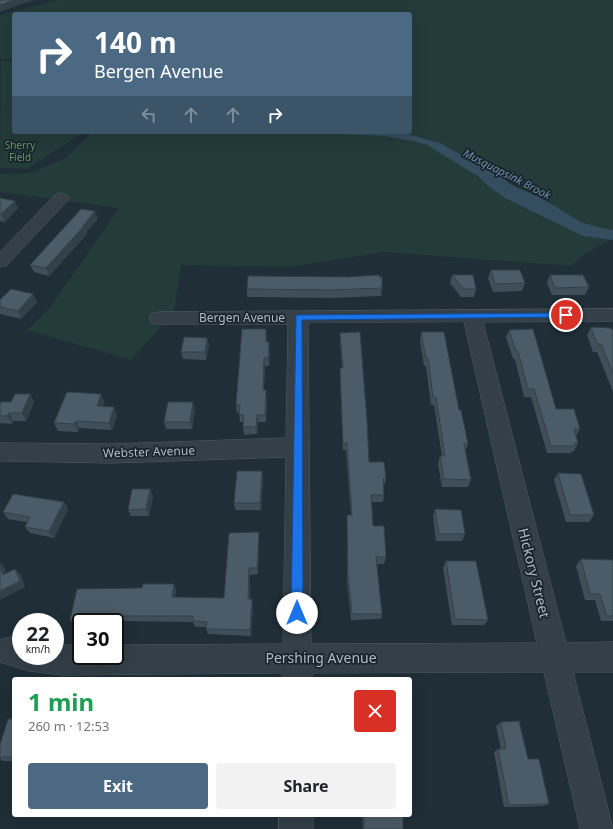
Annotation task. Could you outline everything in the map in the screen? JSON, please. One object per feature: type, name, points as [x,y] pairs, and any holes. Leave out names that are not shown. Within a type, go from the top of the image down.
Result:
[{"type":"street","points":[[0,262],[61,198]]},
{"type":"street","name":"Bergen Avenue","points":[[159,318],[613,315]]},
{"type":"street","name":"Hickory Street","points":[[472,316],[597,829]]},
{"type":"street","points":[[297,669],[298,317]]},
{"type":"street","name":"Webster Avenue","points":[[0,452],[38,455],[298,447]]},
{"type":"street","name":"Pershing Avenue","points":[[64,660],[297,669],[555,658],[613,657]]},
{"type":"street","points":[[296,817],[296,829]]},
{"type":"green space","points":[[58,0],[613,0],[613,238],[586,253],[571,266],[384,252],[289,267],[181,265],[174,312],[131,360],[27,330],[49,309],[119,208],[0,192],[0,174],[31,173],[66,158],[90,134],[412,134],[412,12],[12,12],[12,59],[0,59],[0,15]]},
{"type":"green space","name":"Sherry Field","points":[[1,60],[12,62],[12,134],[82,134],[26,169],[0,168]]},
{"type":"water","points":[[340,134],[406,134],[440,143],[465,157],[495,167],[502,177],[511,185],[543,199],[581,222],[613,230],[613,240],[583,236],[505,198],[488,186],[479,177],[427,145],[384,136]]},
{"type":"building","points":[[0,0],[14,0],[0,5]]},
{"type":"building","points":[[0,198],[15,201],[1,214],[0,214]]},
{"type":"building","points":[[81,209],[95,211],[84,226],[46,268],[30,265]]},
{"type":"building","points":[[491,270],[520,270],[525,283],[495,284]]},
{"type":"building","points":[[379,275],[379,277],[382,277],[382,288],[331,290],[247,289],[248,276],[349,277]]},
{"type":"building","points":[[452,275],[473,275],[476,289],[464,289]]},
{"type":"building","points":[[550,275],[583,275],[589,287],[555,288]]},
{"type":"building","points":[[11,289],[33,294],[18,311],[0,307],[0,300]]},
{"type":"building","points":[[591,327],[611,328],[613,331],[613,373],[601,344],[597,344]]},
{"type":"building","points":[[242,329],[266,329],[266,342],[269,342],[268,358],[264,358],[263,390],[266,390],[265,415],[257,415],[256,427],[243,427],[244,415],[239,415],[240,405],[236,405]]},
{"type":"building","points":[[533,329],[556,409],[574,409],[580,429],[574,429],[578,443],[575,443],[575,446],[551,446],[534,389],[528,389],[518,351],[516,351],[509,330]]},
{"type":"building","points":[[360,332],[369,462],[384,462],[386,479],[383,479],[384,495],[371,495],[373,526],[384,526],[386,557],[376,557],[382,614],[352,614],[348,574],[347,515],[352,515],[347,443],[343,443],[340,368],[343,368],[340,333]]},
{"type":"building","points":[[421,332],[444,332],[459,410],[461,410],[468,444],[464,444],[471,480],[444,479],[440,456],[445,456],[436,397],[433,397],[428,358],[426,358]]},
{"type":"building","points":[[184,337],[207,338],[205,352],[181,352]]},
{"type":"building","points":[[67,392],[101,394],[97,406],[114,407],[109,423],[76,421],[74,424],[54,423]]},
{"type":"building","points":[[15,394],[30,394],[22,413],[9,413],[7,416],[0,416],[0,402],[11,402]]},
{"type":"building","points":[[168,402],[193,402],[190,422],[164,422]]},
{"type":"building","points":[[237,471],[262,471],[260,503],[234,503]]},
{"type":"building","points":[[558,473],[581,474],[594,515],[570,515]]},
{"type":"building","points":[[132,489],[150,489],[146,509],[128,510]]},
{"type":"building","points":[[13,494],[64,502],[49,531],[25,527],[30,517],[3,512]]},
{"type":"building","points":[[435,509],[461,510],[465,534],[439,534]]},
{"type":"building","points":[[259,532],[257,568],[249,568],[248,599],[252,599],[250,630],[206,629],[207,622],[193,621],[193,616],[124,616],[124,613],[72,613],[72,620],[70,620],[77,589],[142,588],[143,584],[174,584],[172,597],[224,598],[229,533]]},
{"type":"building","points":[[581,559],[613,560],[613,616],[607,616],[600,594],[590,594]]},
{"type":"building","points":[[446,561],[476,561],[488,620],[455,619]]},
{"type":"building","points":[[0,566],[3,575],[15,569],[20,581],[0,591]]},
{"type":"building","points":[[8,719],[12,719],[12,757],[0,757],[0,745]]},
{"type":"building","points":[[519,721],[528,759],[539,759],[549,804],[509,805],[498,749],[506,749],[501,722]]},
{"type":"building","points":[[364,817],[403,817],[403,829],[364,829]]},
{"type":"route","points":[[297,613],[298,317],[566,315]]},
{"type":"water label","name":"Musquapsink Brook","points":[[507,174]]}]
